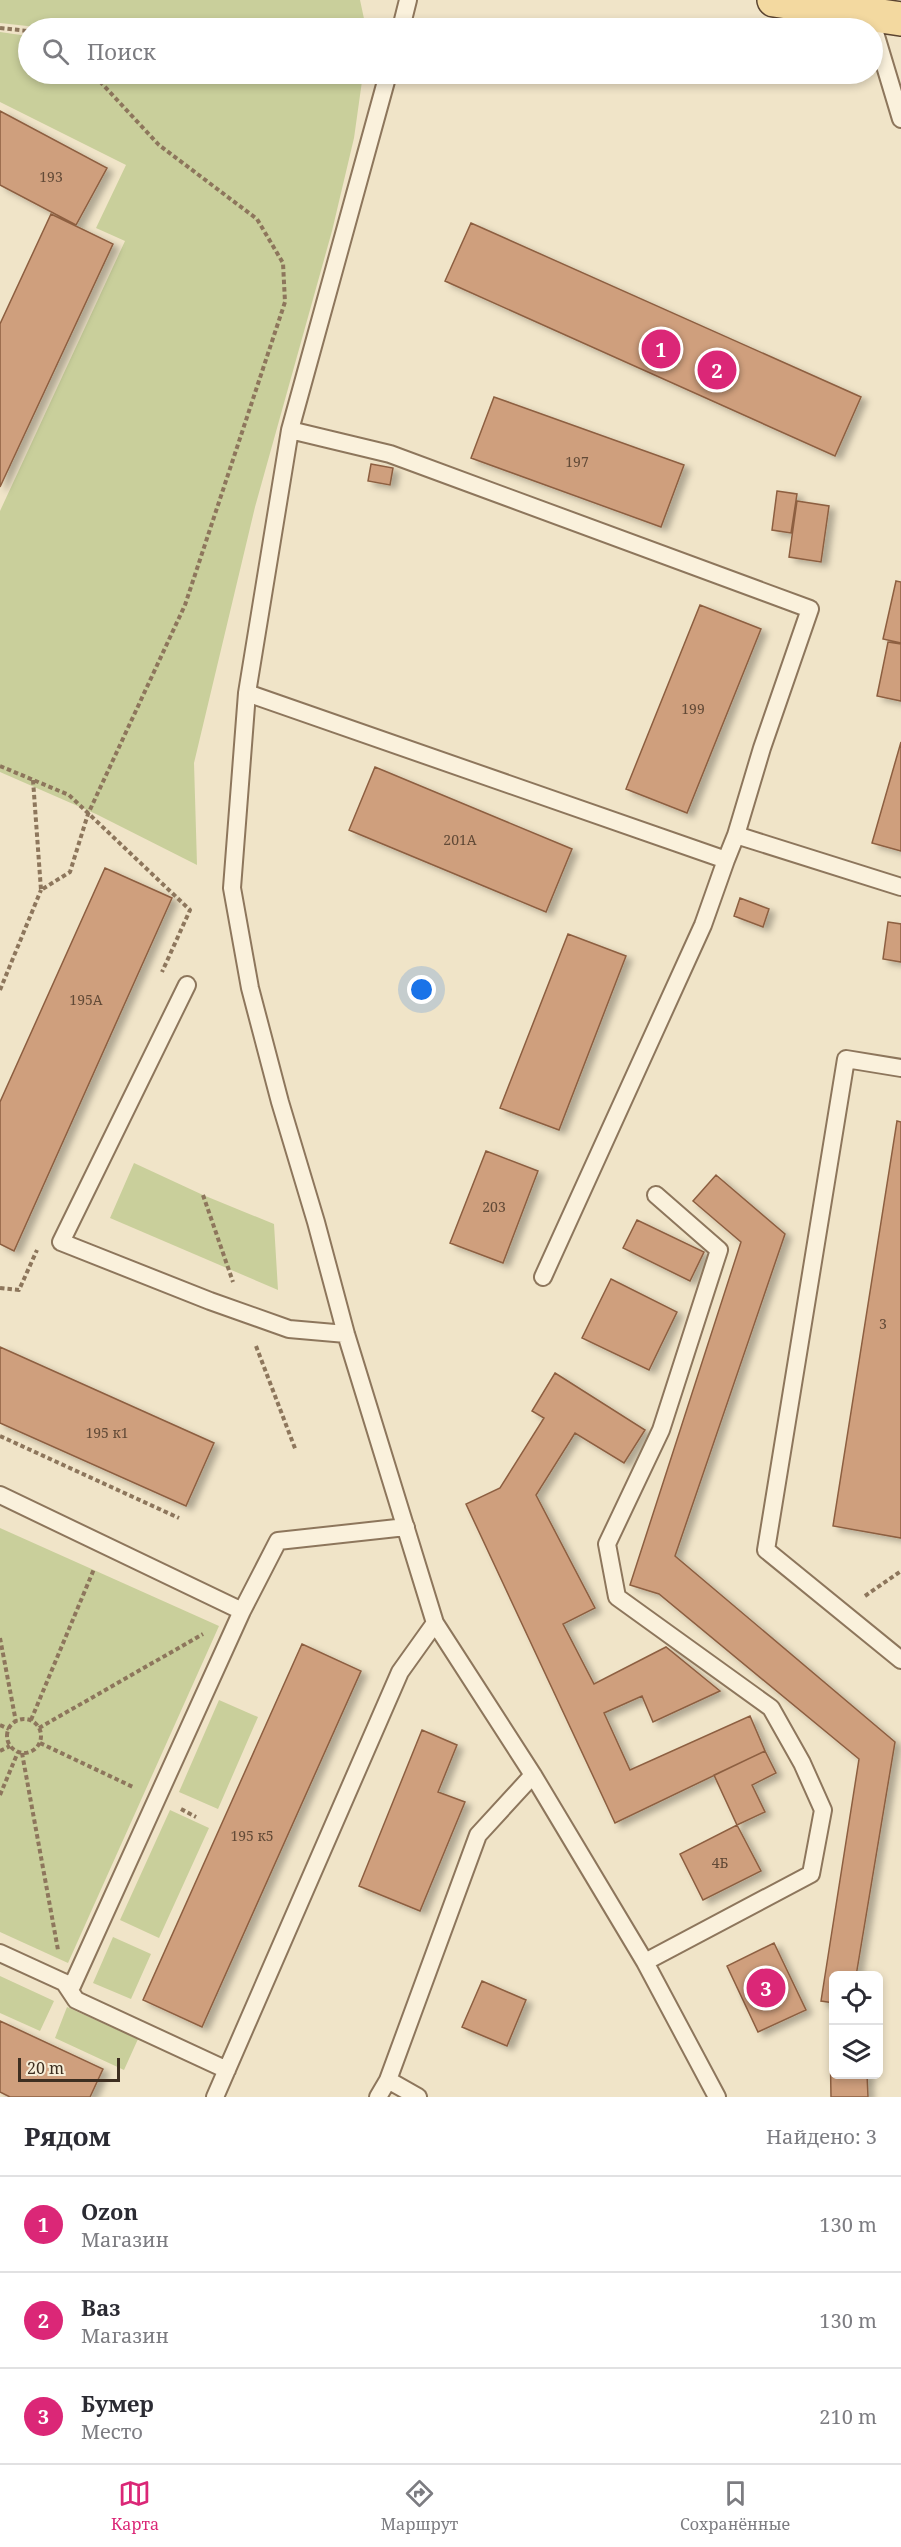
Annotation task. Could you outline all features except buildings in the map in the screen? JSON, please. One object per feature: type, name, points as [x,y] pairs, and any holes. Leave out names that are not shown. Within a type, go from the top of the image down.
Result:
[{"type":"main road","points":[[774,0],[885,17]]},
{"type":"lane","points":[[403,18],[408,0]]},
{"type":"lane","points":[[885,17],[901,119]]},
{"type":"lane","points":[[385,84],[291,430],[247,693],[232,888],[250,988],[346,1334],[435,1623],[533,1775],[645,1962],[717,2097]]},
{"type":"lane","points":[[291,430],[390,454],[810,609],[762,748],[736,835],[703,925],[543,1277]]},
{"type":"lane","points":[[247,693],[726,860]]},
{"type":"lane","points":[[736,835],[901,888]]},
{"type":"lane","points":[[187,985],[61,1242],[210,1301],[289,1329],[346,1334]]},
{"type":"lane","points":[[901,1068],[846,1059],[766,1550],[901,1660]]},
{"type":"lane","points":[[645,1962],[811,1874],[823,1810],[802,1763],[771,1708],[617,1597],[607,1544],[662,1430],[719,1250],[656,1195]]},
{"type":"lane","points":[[0,1495],[242,1611]]},
{"type":"lane","points":[[0,1953],[72,1986],[242,1611],[278,1541],[406,1527]]},
{"type":"lane","points":[[215,2097],[400,1672],[435,1623]]},
{"type":"lane","points":[[378,2097],[387,2080],[478,1834],[533,1775]]},
{"type":"lane","points":[[64,1982],[76,2000],[227,2070]]},
{"type":"lane","points":[[387,2080],[418,2097]]},
{"type":"path","points":[[0,28],[18,30]]},
{"type":"path","points":[[41,890],[70,872],[88,814],[185,605],[285,302],[283,263],[257,219],[159,145],[102,84]]},
{"type":"path","points":[[0,766],[69,795],[190,910],[162,972]]},
{"type":"path","points":[[0,990],[41,890],[33,780]]},
{"type":"path","points":[[0,1288],[19,1290],[38,1247]]},
{"type":"path","points":[[0,1436],[179,1518]]},
{"type":"path","points":[[31,1720],[104,1545]]},
{"type":"path","points":[[842,1612],[901,1571]]},
{"type":"path","points":[[39,1728],[242,1611]]},
{"type":"path","points":[[0,1638],[16,1722]]},
{"type":"path","points":[[31,1720],[39,1728],[40,1743],[35,1749],[20,1752],[10,1746],[7,1741],[9,1729],[16,1722],[31,1720]]},
{"type":"path","points":[[0,1725],[9,1729]]},
{"type":"path","points":[[40,1743],[196,1817]]},
{"type":"path","points":[[0,1751],[10,1746]]},
{"type":"path","points":[[0,1796],[20,1752]]},
{"type":"path","points":[[20,1752],[64,1982]]},
{"type":"green space","points":[[0,0],[360,0],[364,18],[18,18],[18,25],[0,23]]},
{"type":"green space","points":[[0,32],[18,35],[18,84],[362,84],[354,138],[332,231],[255,507],[194,763],[197,865],[96,814],[0,772],[0,511],[125,241],[96,228],[126,165],[0,102]]},
{"type":"green space","points":[[134,1163],[274,1224],[278,1290],[110,1218]]},
{"type":"green space","points":[[0,1528],[219,1626],[68,1963],[0,1932]]},
{"type":"green space","points":[[219,1700],[258,1717],[218,1809],[179,1792]]},
{"type":"green space","points":[[170,1810],[209,1828],[159,1938],[120,1920]]},
{"type":"green space","points":[[113,1937],[151,1954],[131,1999],[93,1983]]},
{"type":"green space","points":[[0,1976],[54,2001],[40,2031],[0,2013]]},
{"type":"green space","points":[[67,2007],[138,2039],[124,2070],[55,2038]]},
{"type":"place","name":"Ozon","points":[[661,349]]},
{"type":"place","name":"Ваз","points":[[717,370]]},
{"type":"place","name":"Бумер","points":[[766,1988]]}]
